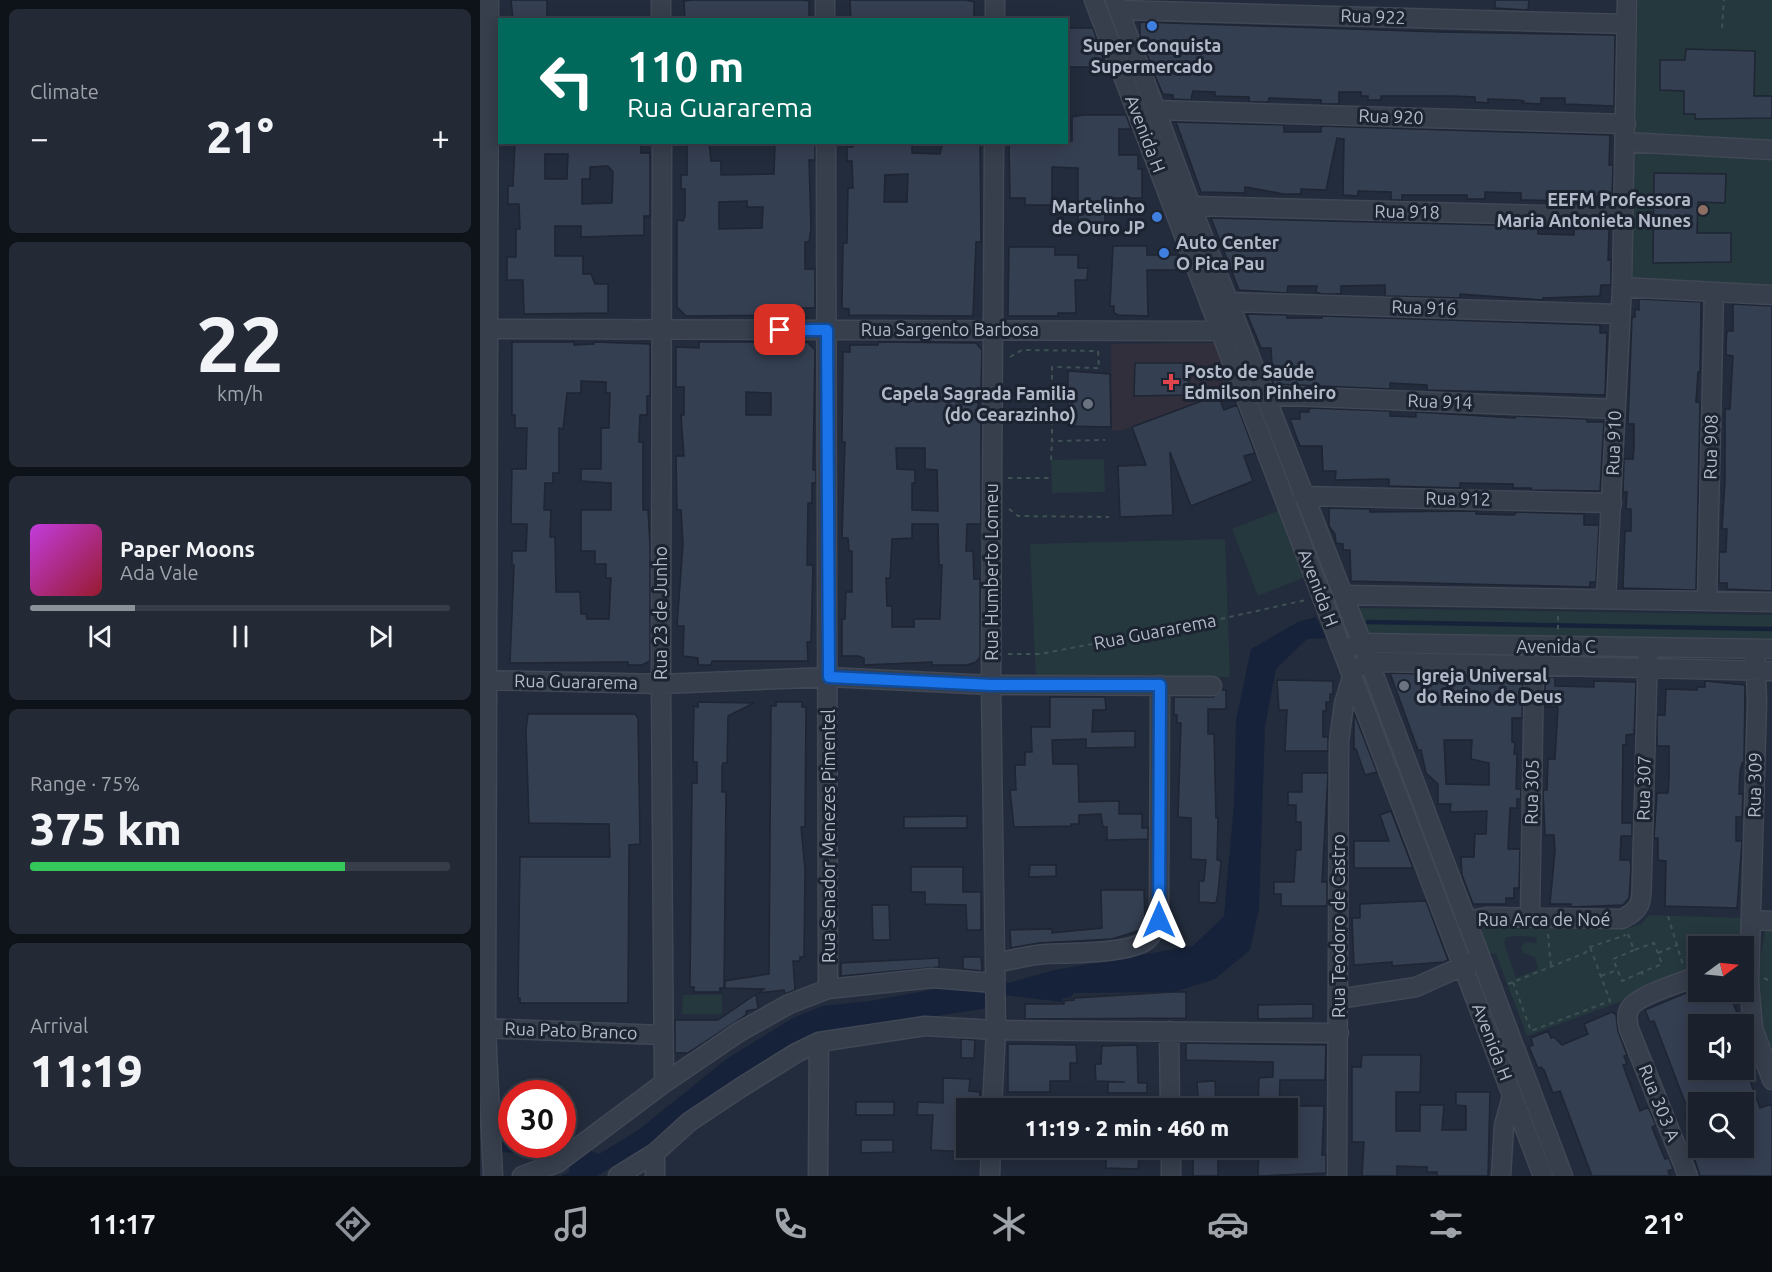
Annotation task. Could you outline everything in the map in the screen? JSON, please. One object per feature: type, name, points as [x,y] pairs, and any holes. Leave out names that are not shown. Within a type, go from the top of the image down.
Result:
[{"type":"street","points":[[489,0],[484,329],[483,1028],[489,1171]]},
{"type":"street","points":[[661,0],[661,18]]},
{"type":"street","points":[[825,0],[825,18]]},
{"type":"street","points":[[995,0],[995,18]]},
{"type":"street","name":"Avenida H","points":[[1094,0],[1320,597],[1543,1176]]},
{"type":"street","name":"Rua 910","points":[[1606,599],[1616,409],[1618,314],[1622,287],[1627,0]]},
{"type":"street","name":"Avenida H","points":[[1117,5],[1191,206],[1362,643],[1563,1176]]},
{"type":"street","name":"Rua 922","points":[[1117,5],[1627,24]]},
{"type":"street","name":"Rua 920","points":[[1156,110],[1626,133],[1772,150]]},
{"type":"street","name":"Rua 23 de Junho","points":[[662,144],[661,684],[664,1083]]},
{"type":"street","name":"Rua Senador Menezes Pimentel","points":[[826,144],[828,989]]},
{"type":"street","name":"Rua Humberto Lomeu","points":[[993,1098],[996,1029],[991,685],[994,144]]},
{"type":"street","name":"Rua 918","points":[[1191,206],[1624,217]]},
{"type":"street","points":[[1622,287],[1772,295]]},
{"type":"street","name":"Rua 908","points":[[1707,601],[1714,293]]},
{"type":"street","name":"Rua 916","points":[[1230,302],[1618,314]]},
{"type":"street","name":"Rua Sargento Barbosa","points":[[484,329],[1219,332],[1239,329]]},
{"type":"street","name":"Rua 914","points":[[1265,395],[1616,409]]},
{"type":"street","name":"Rua 912","points":[[1303,496],[1612,503]]},
{"type":"street","points":[[1343,595],[1772,602]]},
{"type":"street","name":"Avenida C","points":[[1342,651],[1362,643],[1764,649]]},
{"type":"street","name":"Rua 307","points":[[1626,928],[1640,903],[1648,648]]},
{"type":"street","name":"Rua 309","points":[[1751,936],[1764,649]]},
{"type":"street","name":"Avenida C","points":[[1350,674],[1369,662],[1764,671]]},
{"type":"street","name":"Rua 305","points":[[1530,918],[1534,666]]},
{"type":"street","name":"Rua Teodoro de Castro","points":[[1337,1176],[1339,741],[1350,674]]},
{"type":"street","name":"Rua Guararema","points":[[484,680],[661,684],[829,677],[991,685],[1212,686]]},
{"type":"street","points":[[995,963],[1044,954],[1088,954],[1133,945],[1146,941],[1154,931],[1159,920],[1160,685]]},
{"type":"street","points":[[1414,839],[1433,833]]},
{"type":"street","name":"Rua Arca de Noé","points":[[1466,921],[1487,916],[1626,928]]},
{"type":"street","points":[[1753,920],[1772,921]]},
{"type":"street","points":[[1338,999],[1416,987],[1480,958]]},
{"type":"street","name":"Rua 303 A","points":[[1688,973],[1633,1004],[1627,1017],[1629,1029],[1688,1176]]},
{"type":"street","points":[[522,1176],[557,1163],[664,1083],[789,1004],[828,989],[932,978],[994,983]]},
{"type":"street","name":"Rua 309","points":[[1749,1002],[1753,1028],[1766,1049],[1772,1080]]},
{"type":"street","points":[[618,1176],[655,1153],[689,1122],[796,1053],[819,1042],[925,1026],[1339,1034]]},
{"type":"street","name":"Rua Pato Branco","points":[[483,1028],[662,1035]]},
{"type":"street","points":[[1168,1031],[1170,1098]]},
{"type":"street","points":[[818,1176],[819,1042]]},
{"type":"street","points":[[1502,1070],[1520,1063]]},
{"type":"street","points":[[1501,1176],[1504,1126],[1512,1096]]},
{"type":"street","points":[[655,1153],[655,1176]]},
{"type":"street","points":[[990,1176],[991,1158]]},
{"type":"street","points":[[1171,1158],[1172,1176]]},
{"type":"path","points":[[1722,28],[1724,0]]},
{"type":"path","points":[[1010,366],[1010,355],[1022,350],[1098,351],[1099,368],[1052,367],[1051,460]]},
{"type":"path","points":[[1009,409],[1009,398],[1052,397]]},
{"type":"path","points":[[1052,441],[1105,440]]},
{"type":"path","points":[[1008,488],[1008,478],[1052,478]]},
{"type":"path","points":[[1007,508],[1018,516],[1109,517]]},
{"type":"path","name":"Rua Guararema","points":[[991,661],[1005,654],[1051,652],[1207,622],[1320,597]]},
{"type":"path","points":[[1558,618],[1558,637]]},
{"type":"path","points":[[1668,916],[1677,945],[1688,965]]},
{"type":"path","points":[[1547,928],[1551,966]]},
{"type":"path","points":[[1508,984],[1585,953],[1590,947],[1626,928],[1634,950]]},
{"type":"path","points":[[1654,943],[1662,964],[1622,981],[1613,959],[1634,950],[1654,943]]},
{"type":"path","points":[[1658,953],[1677,945]]},
{"type":"path","points":[[1513,982],[1531,1031],[1610,1001],[1590,947]]},
{"type":"path","points":[[1601,976],[1617,969]]},
{"type":"path","points":[[1642,972],[1646,982]]},
{"type":"shaded area","name":"Posto de Saúde Edmilson Pinheiro","points":[[1217,343],[1233,390],[1123,430],[1112,431],[1111,344]]},
{"type":"green space","points":[[1638,0],[1772,0],[1772,289],[1629,283]]},
{"type":"green space","points":[[1104,459],[1105,492],[1052,493],[1051,460]]},
{"type":"green space","points":[[1280,510],[1305,577],[1258,596],[1232,529]]},
{"type":"green space","points":[[1225,539],[1230,677],[1036,681],[1030,544]]},
{"type":"green space","points":[[1360,608],[1772,615],[1772,645],[1364,637],[1354,611]]},
{"type":"green space","points":[[1649,915],[1745,918],[1744,936],[1688,936],[1688,977],[1527,1036],[1496,954],[1483,953],[1477,937],[1484,928],[1626,929],[1641,924]],"holes":[[[1506,937],[1536,937],[1537,943],[1525,942],[1521,948],[1523,953],[1535,957],[1538,969],[1516,978],[1504,943]]]},
{"type":"green space","points":[[1765,931],[1772,931],[1772,1046],[1769,1047],[1763,1035],[1757,1006],[1758,975]]},
{"type":"green space","points":[[683,995],[722,995],[722,1014],[682,1014]]},
{"type":"water","points":[[1316,617],[1326,638],[1307,639],[1276,669],[1265,726],[1259,909],[1250,950],[1215,979],[1174,992],[1073,993],[1071,997],[1062,999],[1062,1002],[1003,995],[1004,984],[1055,970],[1193,946],[1224,916],[1234,804],[1236,720],[1251,649],[1298,622]]},
{"type":"water","points":[[989,988],[989,1008],[821,1033],[789,1046],[756,1066],[666,1134],[597,1176],[561,1176],[570,1172],[568,1162],[586,1149],[599,1154],[637,1131],[728,1058],[793,1018],[823,1006],[870,1001],[937,989]]},
{"type":"water","points":[[493,1123],[498,1123],[498,1152],[492,1151]]},
{"type":"building","points":[[511,0],[547,0],[546,18],[513,18]]},
{"type":"building","points":[[850,0],[966,0],[974,2],[974,18],[851,18]]},
{"type":"building","points":[[1495,0],[1529,0],[1528,10],[1495,8]]},
{"type":"building","points":[[684,1],[809,1],[809,18],[685,18]]},
{"type":"building","points":[[1140,22],[1615,35],[1614,106],[1565,104],[1565,98],[1541,98],[1541,104],[1523,103],[1524,101],[1518,100],[1488,99],[1488,103],[1475,102],[1475,97],[1452,96],[1381,96],[1381,100],[1368,100],[1368,96],[1361,96],[1361,92],[1339,92],[1339,104],[1321,104],[1321,100],[1269,98],[1268,102],[1249,102],[1249,97],[1215,96],[1215,92],[1193,91],[1191,100],[1173,99],[1173,95],[1163,94],[1155,76],[1140,35]]},
{"type":"building","points":[[1068,28],[1093,28],[1096,37],[1096,54],[1102,54],[1104,67],[1068,67]]},
{"type":"building","points":[[1686,49],[1755,51],[1754,96],[1772,96],[1772,118],[1695,119],[1695,114],[1684,114],[1684,91],[1660,90],[1660,60],[1685,60]]},
{"type":"building","points":[[1126,115],[1131,129],[1119,129],[1119,155],[1138,155],[1138,169],[1142,169],[1142,198],[1105,198],[1105,228],[1078,228],[1078,168],[1052,167],[1052,205],[1025,205],[1025,198],[1010,198],[1009,144],[1068,144],[1068,141],[1072,141],[1072,117]]},
{"type":"building","points":[[1176,122],[1284,125],[1284,132],[1321,132],[1321,126],[1610,135],[1609,165],[1613,165],[1612,197],[1574,196],[1574,201],[1521,200],[1521,193],[1485,192],[1485,199],[1467,199],[1467,195],[1402,195],[1402,200],[1391,200],[1391,192],[1358,191],[1358,196],[1343,195],[1344,139],[1337,138],[1326,190],[1301,189],[1301,194],[1284,194],[1245,187],[1245,193],[1201,192]]},
{"type":"building","points":[[515,144],[641,144],[641,153],[650,153],[650,216],[644,216],[644,235],[581,237],[581,226],[555,226],[555,256],[583,256],[583,274],[591,274],[595,284],[608,284],[608,313],[524,314],[523,280],[507,280],[507,257],[516,257],[516,229],[520,229],[519,204],[508,204],[508,186],[513,186]],"holes":[[[545,154],[568,154],[567,179],[545,179]],[[608,166],[613,172],[612,203],[582,204],[582,179],[590,179],[590,167]]]},
{"type":"building","points":[[687,144],[709,144],[711,161],[721,161],[721,175],[774,174],[775,144],[815,144],[815,160],[809,160],[811,228],[809,242],[805,242],[805,269],[815,269],[815,308],[794,308],[794,315],[686,316],[677,307],[677,220],[683,221],[685,216],[685,189],[681,189],[681,175],[687,175]],"holes":[[[747,201],[747,207],[763,207],[762,228],[719,229],[719,202]]]},
{"type":"building","points":[[853,144],[912,144],[912,153],[940,154],[942,144],[980,144],[981,242],[976,242],[973,316],[849,315],[849,309],[842,308],[843,243],[847,243],[848,188],[853,188],[852,161],[847,161],[847,147],[853,147]],"holes":[[[908,174],[907,202],[884,202],[885,175]]]},
{"type":"building","points":[[1654,173],[1726,174],[1725,203],[1698,202],[1697,233],[1731,233],[1731,262],[1653,263]]},
{"type":"building","points":[[1211,218],[1538,226],[1538,234],[1574,235],[1574,227],[1605,228],[1609,230],[1608,260],[1611,260],[1611,285],[1601,285],[1600,296],[1543,298],[1543,300],[1460,294],[1460,298],[1385,296],[1385,285],[1341,286],[1341,294],[1316,292],[1317,286],[1288,286],[1287,293],[1239,290]]},
{"type":"building","points":[[1113,246],[1147,246],[1147,255],[1179,255],[1185,270],[1147,270],[1148,316],[1118,315],[1114,313],[1114,306],[1110,306]]},
{"type":"building","points":[[1009,247],[1055,247],[1055,255],[1078,255],[1078,268],[1088,268],[1087,280],[1075,280],[1076,313],[1058,313],[1058,316],[1008,316]]},
{"type":"building","points":[[1639,299],[1701,302],[1700,372],[1698,372],[1696,402],[1700,403],[1696,590],[1623,588],[1625,531],[1631,531],[1631,509],[1626,509],[1627,492],[1623,492],[1624,459],[1633,459],[1634,424],[1628,424],[1632,317],[1635,317],[1635,309],[1639,310]]},
{"type":"building","points":[[1733,304],[1772,306],[1772,591],[1727,589],[1727,583],[1719,583],[1719,552],[1726,552],[1727,529],[1722,529],[1725,409],[1730,409],[1733,356],[1726,355],[1726,343],[1727,331],[1733,331]]},
{"type":"building","points":[[1247,314],[1287,315],[1287,318],[1322,318],[1322,316],[1600,325],[1600,333],[1607,333],[1605,395],[1427,390],[1427,385],[1390,383],[1390,389],[1273,384],[1271,348],[1261,348]]},
{"type":"building","points":[[512,342],[574,342],[574,345],[594,344],[594,342],[650,344],[650,396],[647,396],[647,415],[640,415],[639,442],[643,442],[643,510],[648,510],[650,545],[650,661],[642,665],[628,665],[628,662],[510,663],[514,565],[512,565],[512,551],[526,551],[527,530],[527,524],[511,524],[512,469],[526,469],[527,428],[515,428],[515,415],[512,415]],"holes":[[[581,381],[606,382],[606,393],[610,393],[609,428],[601,428],[601,469],[581,469],[581,481],[611,483],[611,510],[581,510],[581,551],[595,551],[595,564],[606,564],[606,578],[611,578],[609,619],[587,619],[586,614],[581,614],[580,592],[556,592],[555,537],[550,537],[551,510],[544,510],[545,483],[553,483],[553,473],[559,473],[559,428],[563,429],[567,393],[581,393]]]},
{"type":"building","points":[[699,342],[807,342],[815,350],[813,470],[816,470],[816,483],[812,483],[812,503],[808,503],[807,565],[813,565],[811,642],[807,642],[808,661],[712,661],[711,665],[698,665],[698,658],[683,656],[684,626],[677,626],[683,544],[681,510],[677,510],[676,456],[684,456],[681,415],[684,415],[684,387],[676,387],[676,347],[699,348]],"holes":[[[746,392],[771,393],[771,415],[746,415]]]},
{"type":"building","points":[[878,342],[976,343],[982,350],[981,388],[978,388],[978,415],[981,415],[981,524],[967,524],[966,551],[973,551],[974,579],[980,579],[980,657],[976,662],[967,665],[932,665],[932,662],[864,665],[864,658],[842,656],[842,619],[845,619],[846,592],[852,592],[852,551],[849,551],[848,538],[842,538],[845,442],[842,442],[843,352],[850,352],[850,345],[878,345]],"holes":[[[896,448],[925,448],[925,469],[937,470],[938,511],[912,510],[912,483],[915,483],[915,470],[897,469]],[[912,524],[938,524],[939,565],[942,565],[940,619],[914,619],[914,627],[892,627],[892,606],[887,606],[886,578],[890,578],[892,539],[912,538]]]},
{"type":"building","points":[[1135,363],[1189,363],[1188,395],[1134,396]]},
{"type":"building","name":"Capela Sagrada Familia (do Cearazinho)","points":[[1068,371],[1110,374],[1111,427],[1068,426]]},
{"type":"building","points":[[1218,395],[1224,410],[1237,405],[1255,453],[1244,456],[1253,481],[1191,506],[1170,452],[1173,515],[1120,517],[1118,466],[1146,465],[1132,427]]},
{"type":"building","points":[[1309,408],[1390,411],[1390,416],[1416,417],[1416,412],[1515,418],[1515,416],[1587,419],[1587,422],[1604,422],[1600,491],[1532,490],[1531,488],[1513,488],[1513,484],[1460,483],[1460,488],[1389,486],[1389,479],[1335,480],[1336,471],[1323,471],[1322,446],[1300,446],[1296,436],[1290,419],[1300,419],[1300,412],[1309,412]]},
{"type":"building","points":[[1329,508],[1370,509],[1370,512],[1477,511],[1476,514],[1514,515],[1517,512],[1584,514],[1584,525],[1599,525],[1596,582],[1590,582],[1590,587],[1351,581],[1350,550],[1343,550],[1343,544],[1336,543],[1335,534],[1329,526]]},
{"type":"building","points":[[1390,673],[1523,677],[1522,718],[1512,718],[1512,742],[1515,743],[1514,754],[1517,754],[1516,789],[1521,789],[1521,799],[1517,799],[1517,808],[1510,808],[1508,849],[1520,849],[1519,888],[1514,888],[1514,898],[1506,898],[1506,904],[1473,904],[1462,875],[1461,857],[1474,857],[1475,834],[1486,834],[1487,811],[1450,812],[1451,804],[1438,804],[1438,784],[1426,773],[1421,750],[1418,750]],"holes":[[[1444,740],[1472,740],[1471,759],[1489,763],[1489,785],[1446,784]]]},
{"type":"building","points":[[1545,677],[1555,677],[1555,686],[1594,687],[1594,681],[1636,682],[1634,734],[1626,735],[1626,745],[1623,745],[1622,823],[1632,823],[1632,836],[1621,836],[1620,860],[1630,860],[1631,867],[1629,898],[1623,905],[1571,907],[1571,904],[1550,904],[1555,851],[1554,835],[1545,835],[1543,790],[1547,790],[1548,759],[1555,759],[1558,707],[1545,707]]},
{"type":"building","points":[[1277,680],[1333,681],[1333,694],[1330,694],[1330,702],[1326,702],[1326,711],[1323,711],[1323,737],[1328,737],[1328,751],[1285,751],[1287,710],[1279,710]]},
{"type":"building","points":[[1705,681],[1745,685],[1744,763],[1742,763],[1740,772],[1739,794],[1743,794],[1742,817],[1736,817],[1736,841],[1742,841],[1737,908],[1665,906],[1666,861],[1658,860],[1658,838],[1654,838],[1657,793],[1668,793],[1669,778],[1669,746],[1657,746],[1657,715],[1665,715],[1666,689],[1697,690],[1697,687],[1705,687]]},
{"type":"building","points":[[1222,690],[1226,690],[1226,709],[1208,709],[1208,734],[1214,734],[1216,818],[1218,818],[1217,860],[1221,861],[1218,893],[1216,903],[1199,902],[1199,881],[1204,881],[1206,860],[1191,859],[1191,818],[1178,817],[1181,723],[1177,723],[1177,715],[1174,715],[1174,697],[1213,697]]},
{"type":"building","points":[[1050,697],[1105,697],[1106,710],[1093,710],[1092,732],[1135,731],[1135,747],[1086,748],[1086,739],[1052,740],[1053,764],[1078,764],[1079,802],[1119,801],[1119,814],[1142,814],[1142,828],[1148,828],[1148,839],[1107,840],[1107,827],[1103,827],[1101,814],[1079,815],[1079,824],[1071,824],[1071,826],[1014,827],[1010,790],[1016,790],[1015,765],[1025,765],[1025,752],[1032,752],[1031,727],[1050,727]]},
{"type":"building","points":[[698,702],[754,703],[728,716],[727,763],[723,763],[722,767],[722,792],[726,792],[724,988],[720,988],[720,992],[694,992],[694,987],[690,987],[692,783],[697,783],[697,762],[693,762],[694,706],[698,707]]},
{"type":"building","points":[[776,702],[802,702],[802,707],[806,707],[805,827],[801,827],[805,869],[804,957],[800,957],[800,961],[793,961],[795,990],[785,994],[784,990],[758,993],[764,989],[725,988],[725,981],[769,974],[771,706],[776,706]]},
{"type":"building","points":[[1354,713],[1377,772],[1365,775],[1356,749],[1354,749]]},
{"type":"building","points":[[528,714],[635,714],[638,718],[640,844],[629,845],[628,1003],[520,1003],[520,998],[518,998],[520,857],[610,857],[609,824],[529,823],[526,730]]},
{"type":"building","points":[[1302,773],[1328,773],[1322,882],[1327,882],[1327,906],[1281,906],[1281,894],[1274,894],[1274,882],[1294,882],[1296,850],[1301,850],[1301,822],[1296,822],[1296,805],[1288,805],[1288,792],[1302,792]]},
{"type":"building","points":[[1391,811],[1413,868],[1354,868],[1354,841],[1389,841],[1380,815]]},
{"type":"building","points":[[967,816],[967,828],[904,828],[904,817]]},
{"type":"building","points":[[1030,865],[1056,865],[1056,876],[1029,877]]},
{"type":"building","points":[[911,867],[963,867],[963,892],[981,892],[981,930],[967,930],[966,905],[925,904],[925,892],[911,892]]},
{"type":"building","points":[[1101,890],[1144,890],[1145,923],[1141,930],[1112,939],[1039,943],[1011,948],[1010,930],[1052,929],[1052,933],[1102,928]]},
{"type":"building","points":[[1426,901],[1448,960],[1392,966],[1392,962],[1354,965],[1352,918],[1360,918],[1360,904]]},
{"type":"building","points":[[872,905],[889,905],[890,940],[873,940]]},
{"type":"building","points":[[963,957],[981,957],[982,971],[963,969]]},
{"type":"building","points":[[939,958],[939,967],[841,976],[841,963]]},
{"type":"building","points":[[1186,992],[1186,1018],[1025,1019],[1025,1004],[1064,1004],[1064,1001],[1074,1000],[1074,998]]},
{"type":"building","points":[[1688,992],[1688,1002],[1733,1002],[1737,1014],[1688,1014],[1688,1080],[1750,1080],[1760,1108],[1772,1104],[1772,1176],[1700,1176],[1694,1158],[1754,1158],[1754,1092],[1688,1092],[1688,1110],[1654,1021],[1650,1022],[1645,1010]]},
{"type":"building","points":[[756,994],[758,1009],[746,1011],[746,1015],[688,1053],[675,1053],[675,1020],[718,1020]]},
{"type":"building","points":[[1313,1004],[1313,1018],[1258,1019],[1258,1005]]},
{"type":"building","points":[[1612,1012],[1616,1015],[1618,1031],[1627,1055],[1624,1056],[1627,1064],[1623,1065],[1640,1111],[1648,1107],[1656,1125],[1652,1127],[1665,1159],[1669,1158],[1673,1169],[1668,1171],[1670,1176],[1592,1176],[1560,1091],[1553,1093],[1544,1070],[1541,1067],[1538,1068],[1529,1047],[1533,1045],[1531,1038],[1548,1031],[1551,1038],[1554,1037],[1562,1045],[1588,1034],[1584,1024]]},
{"type":"building","points":[[961,1039],[975,1040],[974,1058],[961,1058]]},
{"type":"building","points":[[1186,1043],[1326,1045],[1325,1080],[1280,1080],[1279,1098],[1258,1098],[1259,1078],[1273,1077],[1273,1062],[1186,1060]]},
{"type":"building","points":[[1008,1044],[1076,1045],[1077,1063],[1070,1063],[1070,1081],[1050,1081],[1050,1092],[1008,1092]]},
{"type":"building","points":[[1137,1045],[1138,1083],[1147,1083],[1147,1093],[1108,1093],[1108,1082],[1125,1082],[1096,1081],[1095,1064],[1101,1064],[1102,1046]]},
{"type":"building","points":[[1362,1055],[1421,1055],[1420,1092],[1396,1092],[1396,1131],[1420,1131],[1420,1105],[1444,1105],[1442,1130],[1466,1130],[1466,1106],[1456,1105],[1456,1092],[1490,1092],[1488,1176],[1437,1176],[1437,1172],[1427,1172],[1427,1167],[1397,1166],[1397,1176],[1362,1176],[1364,1142],[1352,1142],[1352,1067],[1361,1067]]},
{"type":"building","points":[[943,1078],[970,1079],[969,1091],[980,1092],[980,1098],[956,1098],[956,1151],[931,1150],[933,1115],[917,1115],[918,1102],[943,1103]]},
{"type":"building","points":[[1215,1081],[1216,1098],[1198,1098],[1197,1082]]},
{"type":"building","points":[[856,1102],[894,1102],[894,1115],[856,1115]]},
{"type":"building","points":[[1298,1106],[1324,1106],[1322,1155],[1326,1155],[1326,1173],[1258,1176],[1259,1158],[1298,1158]]},
{"type":"building","points":[[861,1140],[893,1140],[893,1152],[861,1153]]},
{"type":"building","points":[[1106,1158],[1139,1158],[1138,1169],[1106,1168]]},
{"type":"building","points":[[1193,1158],[1218,1158],[1218,1176],[1193,1176]]},
{"type":"waterway","points":[[1368,622],[1772,629]]},
{"type":"place","name":"Super Conquista Supermercado","points":[[1152,26]]},
{"type":"place","name":"EEFM Professora Maria Antonieta Nunes","points":[[1703,210]]},
{"type":"place","name":"Martelinho de Ouro JP","points":[[1157,217]]},
{"type":"place","name":"Auto Center O Pica Pau","points":[[1164,253]]},
{"type":"place","name":"Posto de Saúde Edmilson Pinheiro","points":[[1171,382]]},
{"type":"place","name":"Capela Sagrada Familia (do Cearazinho)","points":[[1088,404]]},
{"type":"place","name":"Igreja Universal do Reino de Deus","points":[[1404,686]]},
{"type":"route","points":[[780,330],[827,330],[829,677],[991,685],[1160,685],[1159,920]]}]
